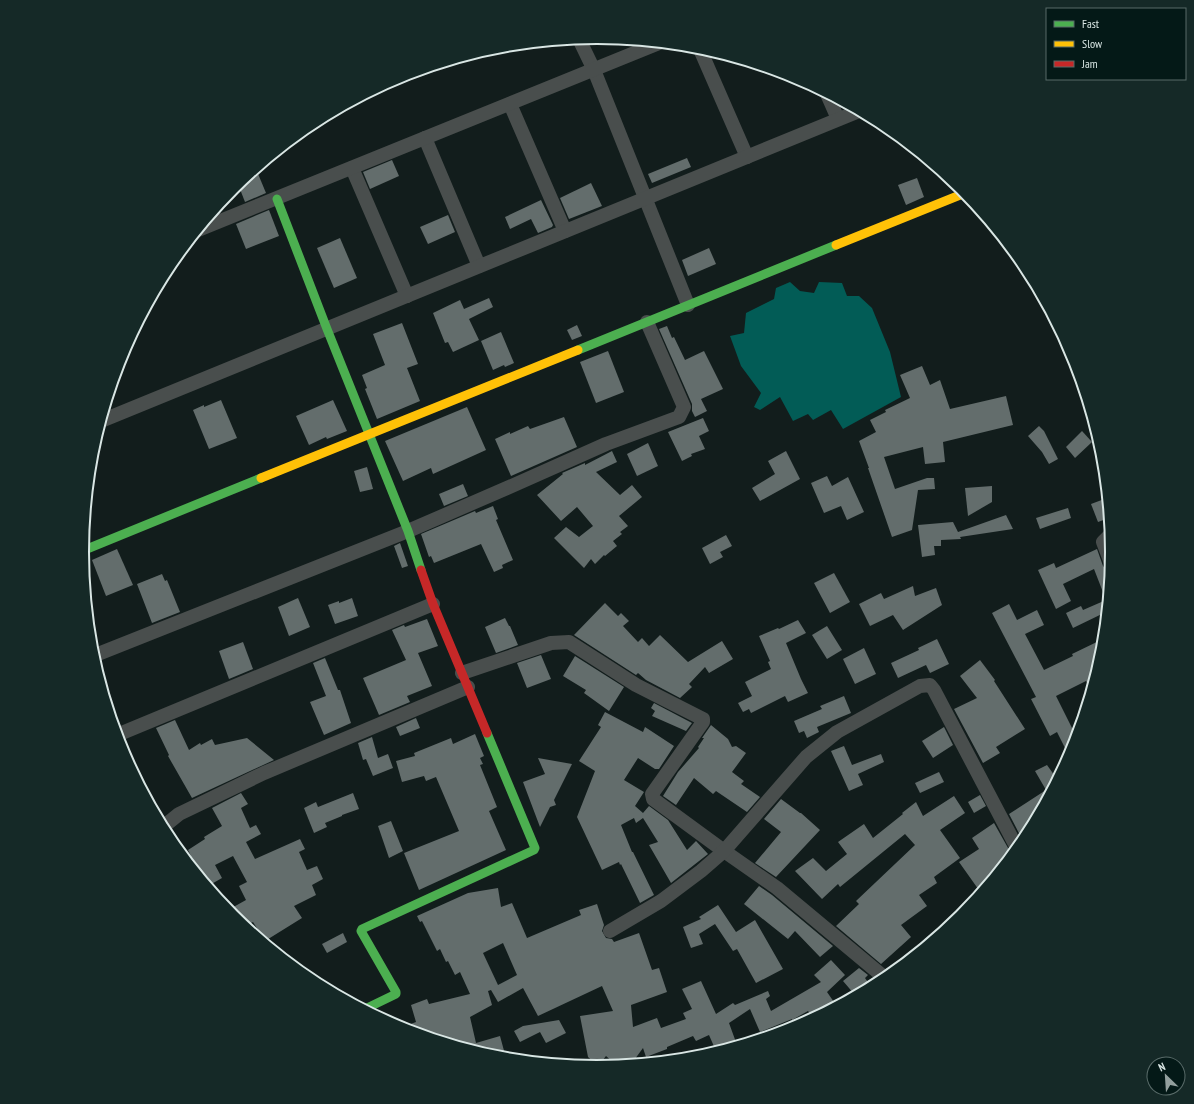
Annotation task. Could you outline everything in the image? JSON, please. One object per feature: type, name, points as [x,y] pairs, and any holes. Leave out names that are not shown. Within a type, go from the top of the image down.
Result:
[{"type":"street","points":[[582,44],[594,70],[688,306]]},
{"type":"street","points":[[208,226],[650,47]]},
{"type":"street","points":[[703,55],[747,157]]},
{"type":"street","points":[[830,100],[838,119]]},
{"type":"street","points":[[510,104],[565,231]]},
{"type":"street","points":[[107,419],[853,113]]},
{"type":"street","points":[[425,138],[479,266]]},
{"type":"street","points":[[352,168],[407,296]]},
{"type":"street","points":[[89,548],[959,196]]},
{"type":"street","points":[[277,199],[327,329],[408,531],[433,604],[535,848],[534,850],[362,929],[361,931],[396,992],[396,994],[370,1007]]},
{"type":"street","points":[[100,653],[408,531],[606,444],[679,417],[684,407],[647,322]]},
{"type":"street","points":[[123,733],[433,604]]},
{"type":"street","points":[[462,673],[551,643],[569,642],[636,685],[703,719],[703,722],[652,794],[653,799],[777,888],[880,974]]},
{"type":"street","points":[[610,931],[661,901],[701,871],[724,851],[806,757],[837,732],[920,686],[930,685],[934,690],[1014,842]]},
{"type":"street","points":[[168,823],[179,814],[264,772],[468,687]]},
{"type":"water","points":[[790,282],[800,291],[814,293],[819,282],[842,283],[847,296],[859,296],[872,308],[890,352],[901,397],[843,429],[831,410],[813,420],[808,414],[793,421],[780,397],[760,410],[754,407],[761,393],[741,366],[730,336],[744,333],[746,313],[774,299],[776,288]]},
{"type":"building","points":[[687,158],[691,167],[652,183],[648,174]]},
{"type":"building","points":[[392,160],[399,176],[370,189],[363,172]]},
{"type":"building","points":[[258,174],[266,193],[245,202],[241,191]]},
{"type":"building","points":[[917,178],[924,197],[906,205],[898,185]]},
{"type":"building","points":[[591,183],[602,206],[569,219],[560,198]]},
{"type":"building","points":[[541,200],[553,225],[552,227],[538,233],[531,219],[510,229],[505,217]]},
{"type":"building","points":[[269,210],[279,236],[246,249],[236,224]]},
{"type":"building","points":[[448,215],[455,232],[428,244],[420,227]]},
{"type":"building","points":[[340,238],[357,278],[334,288],[317,248]]},
{"type":"building","points":[[709,248],[716,264],[688,276],[682,260]]},
{"type":"building","points":[[489,298],[493,307],[469,319],[479,340],[453,352],[448,342],[445,343],[433,313],[460,300],[464,309]]},
{"type":"building","points":[[402,323],[418,364],[407,368],[420,401],[377,419],[365,389],[367,388],[362,375],[385,365],[373,334]]},
{"type":"building","points":[[577,325],[582,336],[572,340],[567,330]]},
{"type":"building","points":[[667,326],[685,360],[704,351],[723,389],[701,399],[707,411],[695,417],[692,411],[692,404],[659,329]]},
{"type":"building","points":[[501,332],[514,363],[505,367],[504,365],[493,370],[481,341]]},
{"type":"building","points":[[608,351],[624,392],[596,403],[580,362]]},
{"type":"building","points":[[922,366],[930,385],[940,380],[950,409],[1006,396],[1013,425],[943,442],[945,462],[925,464],[923,447],[884,457],[895,489],[927,478],[934,478],[935,489],[918,490],[912,530],[892,537],[859,441],[876,432],[870,420],[886,412],[885,410],[910,398],[900,375]]},
{"type":"building","points":[[221,400],[237,438],[209,449],[193,410]]},
{"type":"building","points":[[333,400],[347,431],[327,439],[326,437],[309,445],[296,416]]},
{"type":"building","points":[[467,407],[486,450],[433,474],[431,468],[403,481],[385,441]]},
{"type":"building","points":[[564,417],[577,447],[511,476],[495,439],[528,426],[530,429]]},
{"type":"building","points":[[703,418],[709,431],[699,436],[705,449],[691,454],[692,456],[682,461],[668,432]]},
{"type":"building","points":[[1039,426],[1044,431],[1058,459],[1049,464],[1042,452],[1028,436]]},
{"type":"building","points":[[1082,431],[1092,442],[1075,458],[1066,447]]},
{"type":"building","points":[[648,443],[658,466],[637,476],[627,454]]},
{"type":"building","points":[[612,451],[617,462],[596,472],[620,495],[632,485],[642,497],[619,516],[628,526],[620,532],[622,534],[613,541],[617,546],[605,556],[604,555],[595,564],[591,559],[584,568],[554,538],[566,527],[579,537],[593,526],[577,507],[561,521],[537,495],[563,474],[562,473],[585,463],[585,465]]},
{"type":"building","points":[[786,451],[800,479],[760,501],[752,488],[775,474],[768,461]]},
{"type":"building","points":[[367,467],[373,489],[360,492],[354,471]]},
{"type":"building","points":[[827,476],[832,486],[848,477],[864,512],[847,520],[841,506],[824,513],[811,483]]},
{"type":"building","points":[[463,484],[468,496],[444,506],[439,494]]},
{"type":"building","points":[[992,486],[992,502],[968,516],[965,488]]},
{"type":"building","points":[[1102,500],[1104,520],[1098,522],[1091,504]]},
{"type":"building","points":[[493,506],[498,519],[496,520],[513,560],[502,565],[503,568],[494,572],[481,544],[434,563],[431,556],[429,557],[421,534],[475,511],[476,513]]},
{"type":"building","points":[[1068,508],[1071,518],[1040,529],[1036,518]]},
{"type":"building","points":[[1006,515],[1013,529],[960,537],[961,539],[941,540],[941,546],[934,546],[935,555],[922,557],[918,525],[953,522],[958,532]]},
{"type":"building","points":[[726,535],[732,546],[720,552],[723,557],[710,564],[702,548]]},
{"type":"building","points":[[400,543],[408,566],[402,568],[394,546]]},
{"type":"building","points":[[117,549],[133,585],[106,596],[92,560]]},
{"type":"building","points":[[1097,549],[1105,568],[1103,593],[1094,569],[1063,584],[1071,601],[1056,609],[1038,570],[1054,563],[1056,568]]},
{"type":"building","points":[[834,573],[850,602],[830,613],[814,583]]},
{"type":"building","points":[[162,574],[165,581],[167,580],[180,612],[152,623],[137,584]]},
{"type":"building","points":[[913,586],[915,596],[936,588],[942,605],[903,630],[893,615],[870,626],[859,604],[881,593],[884,599]]},
{"type":"building","points":[[298,598],[310,627],[289,636],[278,607]]},
{"type":"building","points":[[352,598],[358,616],[335,624],[328,605]]},
{"type":"building","points":[[1102,602],[1101,614],[1073,628],[1066,613],[1081,606],[1083,610]]},
{"type":"building","points":[[605,603],[618,616],[621,613],[629,621],[623,626],[638,642],[642,638],[649,646],[660,635],[688,662],[722,641],[733,659],[709,673],[705,667],[689,684],[692,687],[680,698],[646,680],[638,673],[636,675],[574,635]]},
{"type":"building","points":[[1009,604],[1017,620],[1037,610],[1044,625],[1025,634],[1044,670],[1073,656],[1072,654],[1097,642],[1088,684],[1086,681],[1056,696],[1073,729],[1065,748],[1057,732],[1050,736],[1031,699],[1036,697],[992,613]]},
{"type":"building","points":[[505,618],[518,645],[496,653],[485,627]]},
{"type":"building","points":[[427,619],[438,646],[418,653],[432,686],[407,696],[410,702],[379,715],[363,678],[406,660],[392,630]]},
{"type":"building","points":[[798,620],[806,633],[786,643],[808,693],[788,702],[785,696],[751,713],[749,709],[743,712],[738,703],[752,696],[745,682],[771,669],[768,662],[770,661],[759,636]]},
{"type":"building","points":[[827,626],[842,650],[827,659],[812,635]]},
{"type":"building","points":[[937,639],[949,664],[930,673],[926,665],[898,678],[891,663],[919,650],[918,648]]},
{"type":"building","points":[[243,642],[253,669],[229,679],[219,651]]},
{"type":"building","points":[[864,648],[876,674],[855,684],[843,659]]},
{"type":"building","points":[[541,655],[551,679],[527,688],[517,663]]},
{"type":"building","points":[[575,656],[624,687],[609,711],[584,693],[586,690],[563,676]]},
{"type":"building","points":[[325,658],[338,690],[340,690],[351,723],[324,735],[310,702],[326,696],[313,663]]},
{"type":"building","points":[[980,660],[995,680],[994,681],[1025,729],[996,747],[1000,753],[983,763],[954,709],[977,698],[960,676]]},
{"type":"building","points":[[844,696],[851,713],[817,727],[819,732],[807,738],[804,731],[799,733],[794,721],[822,709],[820,706]]},
{"type":"building","points":[[654,703],[692,723],[686,731],[652,716],[655,711],[651,708]]},
{"type":"building","points":[[605,712],[643,732],[645,727],[674,746],[659,769],[655,769],[638,758],[624,780],[644,792],[635,806],[643,813],[649,806],[668,820],[687,850],[696,841],[708,854],[671,883],[649,845],[658,842],[643,818],[636,823],[634,818],[621,825],[632,852],[654,895],[640,903],[619,862],[602,870],[577,817],[595,771],[579,761],[601,727],[598,725]]},
{"type":"building","points":[[416,718],[420,728],[400,736],[396,727]]},
{"type":"building","points":[[175,720],[189,750],[200,743],[201,745],[212,739],[215,745],[247,738],[274,760],[192,798],[168,756],[169,755],[156,728]]},
{"type":"building","points":[[711,725],[728,739],[732,747],[736,746],[746,753],[732,772],[744,781],[741,784],[760,797],[747,812],[716,791],[713,794],[694,778],[676,805],[663,796],[678,772],[699,748],[698,747],[704,738],[702,738]]},
{"type":"building","points":[[944,727],[953,745],[933,758],[922,741]]},
{"type":"building","points":[[475,734],[484,756],[480,758],[483,764],[480,765],[497,807],[489,811],[506,850],[419,890],[404,853],[459,831],[436,777],[426,781],[424,776],[402,782],[396,761],[415,756],[414,753],[451,738],[453,744]]},
{"type":"building","points":[[372,737],[378,758],[388,754],[393,768],[373,776],[366,759],[363,760],[358,743]]},
{"type":"building","points":[[844,746],[852,765],[881,754],[884,762],[858,774],[863,785],[849,791],[831,751]]},
{"type":"building","points":[[538,758],[572,764],[554,800],[556,805],[550,807],[540,827],[523,782],[545,774]]},
{"type":"building","points":[[1047,765],[1054,775],[1046,790],[1035,771]]},
{"type":"building","points":[[939,772],[944,782],[920,793],[915,783]]},
{"type":"building","points":[[1046,790],[1019,834],[1009,814]]},
{"type":"building","points":[[241,793],[248,804],[241,808],[250,828],[256,825],[261,834],[246,842],[255,859],[300,839],[305,849],[299,852],[307,870],[317,866],[323,879],[312,885],[316,895],[294,906],[302,918],[268,939],[258,931],[253,922],[251,923],[234,907],[246,900],[239,886],[247,882],[233,856],[215,865],[222,878],[212,884],[191,856],[188,850],[205,839],[204,837],[222,826],[212,808]]},
{"type":"building","points":[[353,793],[359,809],[325,823],[327,827],[314,833],[304,808],[316,802],[318,807]]},
{"type":"building","points":[[980,795],[986,806],[974,813],[968,802]]},
{"type":"building","points":[[954,796],[965,813],[940,830],[960,858],[934,877],[937,883],[919,895],[927,906],[901,925],[911,937],[881,964],[836,926],[859,904],[856,901],[915,845],[905,834],[840,887],[838,884],[822,899],[795,871],[813,858],[826,871],[847,854],[838,842],[864,824],[873,838],[916,802],[923,816]]},
{"type":"building","points":[[781,799],[801,813],[820,830],[776,877],[755,863],[781,832],[764,819]]},
{"type":"building","points":[[391,821],[403,851],[389,858],[378,826]]},
{"type":"building","points":[[994,823],[1009,849],[978,888],[959,862],[979,849],[972,838]]},
{"type":"building","points":[[759,886],[833,946],[820,957],[795,931],[788,939],[744,904]]},
{"type":"building","points":[[498,888],[501,907],[512,903],[527,938],[581,915],[579,910],[597,904],[604,925],[602,931],[606,938],[612,939],[614,942],[639,933],[652,970],[659,968],[667,992],[631,1005],[633,1027],[657,1018],[661,1028],[686,1019],[683,1013],[692,1009],[682,989],[701,981],[716,1014],[733,1003],[735,1005],[768,991],[770,996],[766,999],[771,1011],[821,982],[814,975],[831,960],[845,975],[827,992],[834,1002],[810,1013],[808,1011],[792,1020],[760,1032],[750,1009],[729,1023],[735,1041],[714,1046],[709,1035],[696,1041],[693,1036],[667,1047],[667,1049],[646,1057],[643,1048],[635,1059],[630,1059],[610,1060],[606,1056],[603,1060],[591,1060],[588,1057],[580,1016],[613,1011],[602,986],[538,1016],[523,988],[498,1002],[491,990],[488,991],[492,1005],[470,1017],[476,1043],[500,1036],[504,1051],[466,1043],[411,1024],[416,1022],[411,1005],[427,999],[429,1004],[470,994],[460,972],[455,975],[448,961],[446,962],[440,949],[437,951],[422,921],[420,922],[417,916],[468,893]],"holes":[[[503,943],[517,975],[498,985],[483,953]]]},
{"type":"building","points":[[718,905],[736,932],[755,920],[783,969],[756,983],[737,949],[733,951],[715,924],[699,934],[703,944],[691,948],[683,927],[701,919],[699,917]]},
{"type":"building","points":[[343,933],[347,942],[327,953],[322,944]]},
{"type":"building","points":[[859,968],[868,975],[865,978],[867,981],[852,991],[843,981]]},
{"type":"building","points":[[559,1020],[566,1033],[546,1043],[540,1032],[520,1042],[514,1031],[523,1026]]},
{"type":"traffic: fast","points":[[277,199],[327,329],[408,531],[421,570]]},
{"type":"traffic: fast","points":[[578,350],[836,245]]},
{"type":"traffic: fast","points":[[89,548],[261,478]]},
{"type":"traffic: fast","points":[[370,1007],[396,994],[396,992],[361,931],[362,929],[534,850],[535,848],[487,733]]},
{"type":"traffic: slow","points":[[836,245],[959,196]]},
{"type":"traffic: slow","points":[[261,478],[578,350]]},
{"type":"traffic: jam","points":[[421,570],[433,604],[487,733]]}]
